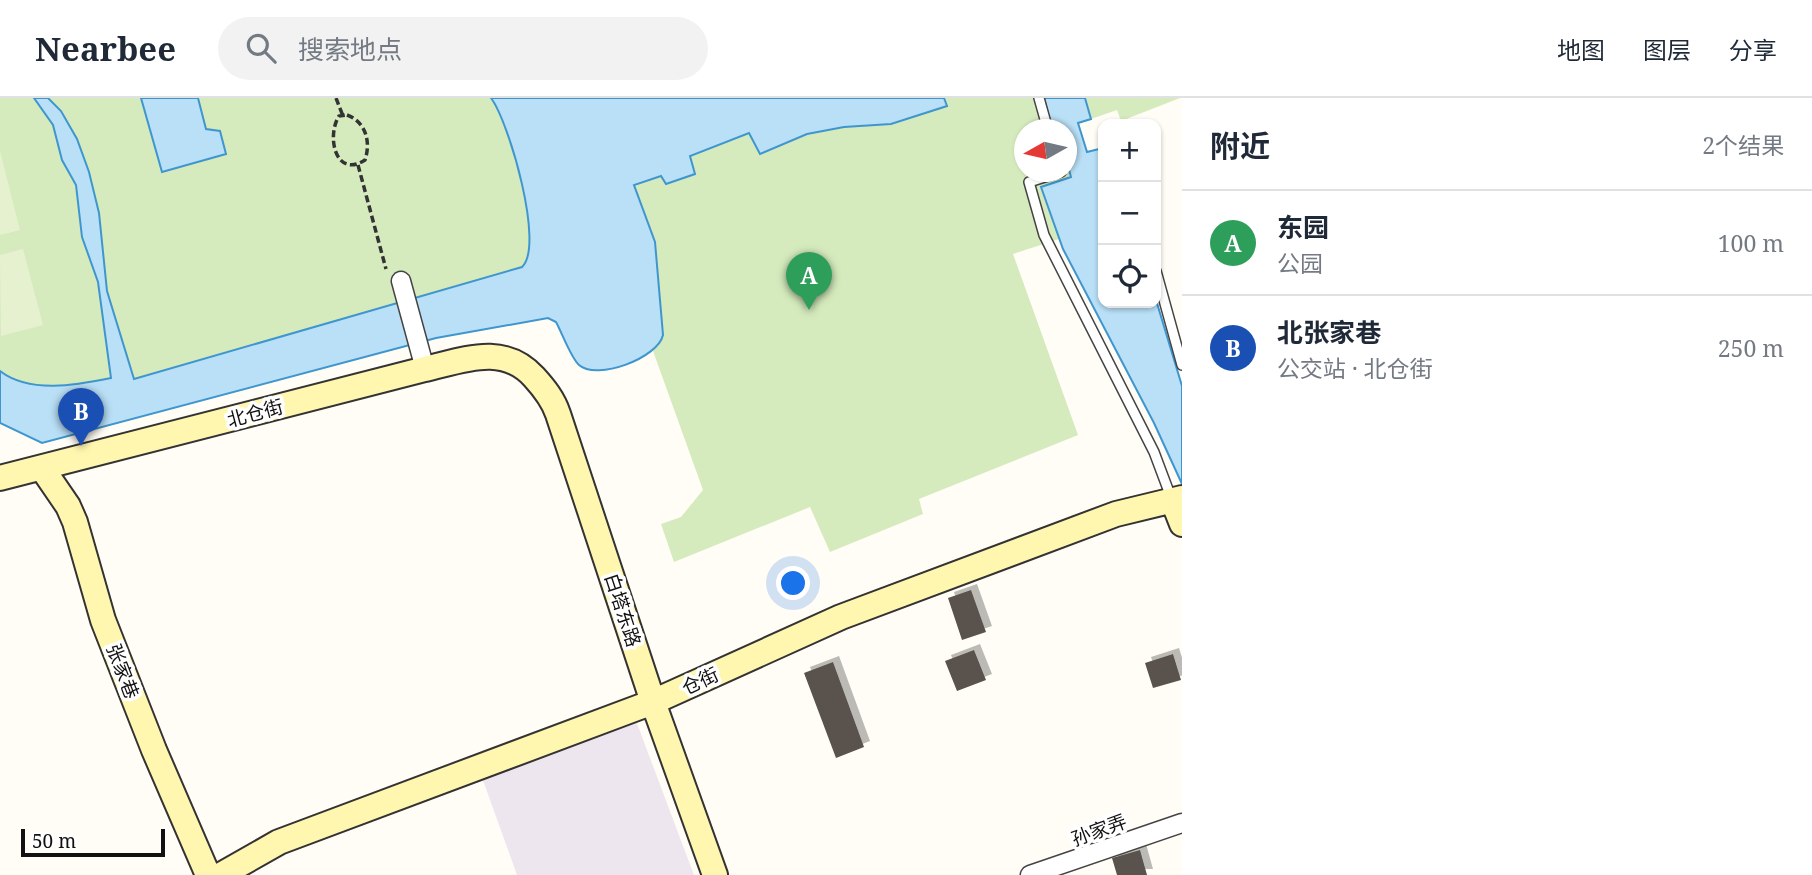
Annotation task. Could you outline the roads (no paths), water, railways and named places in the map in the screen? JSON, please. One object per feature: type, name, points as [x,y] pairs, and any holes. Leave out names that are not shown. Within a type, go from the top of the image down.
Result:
[{"type":"street","points":[[402,286],[422,358]]},
{"type":"street","name":"北仓街","points":[[0,478],[422,358],[492,356],[512,359]]},
{"type":"street","name":"白塔东路","points":[[512,359],[536,379],[555,405],[653,702],[715,875]]},
{"type":"street","name":"张家巷","points":[[42,468],[61,493],[72,514],[103,620],[154,750],[208,875]]},
{"type":"street","name":"仓街","points":[[222,875],[279,842],[653,702],[841,617],[1116,514],[1179,505]]},
{"type":"street","name":"孙家弄","points":[[1030,875],[1182,823]]},
{"type":"lane","points":[[1039,98],[1045,119]]},
{"type":"lane","points":[[1029,182],[1044,235],[1179,505]]},
{"type":"lane","points":[[1161,289],[1182,365]]},
{"type":"water","points":[[34,98],[48,98],[61,111],[77,139],[89,172],[99,213],[107,291],[134,379],[522,267],[528,255],[527,211],[515,156],[491,98],[944,98],[947,106],[891,124],[844,127],[807,134],[760,154],[749,133],[690,156],[695,174],[666,184],[661,176],[634,185],[655,242],[663,335],[659,344],[650,352],[626,365],[599,370],[579,365],[556,322],[548,318],[436,338],[42,443],[0,423],[0,371],[25,383],[54,386],[111,378],[98,282],[82,237],[76,185],[62,160],[53,125]]},
{"type":"water","points":[[141,98],[198,98],[206,129],[220,131],[226,154],[162,172]]},
{"type":"water","points":[[1044,98],[1085,98],[1091,119],[1078,123],[1087,152],[1098,149],[1098,308],[1158,308],[1182,386],[1182,484],[1154,423],[1063,249],[1041,187],[1056,182],[1077,182],[1077,119],[1049,119]]},
{"type":"place","name":"东园","points":[[809,310]]},
{"type":"place","name":"北张家巷","points":[[81,446]]}]
